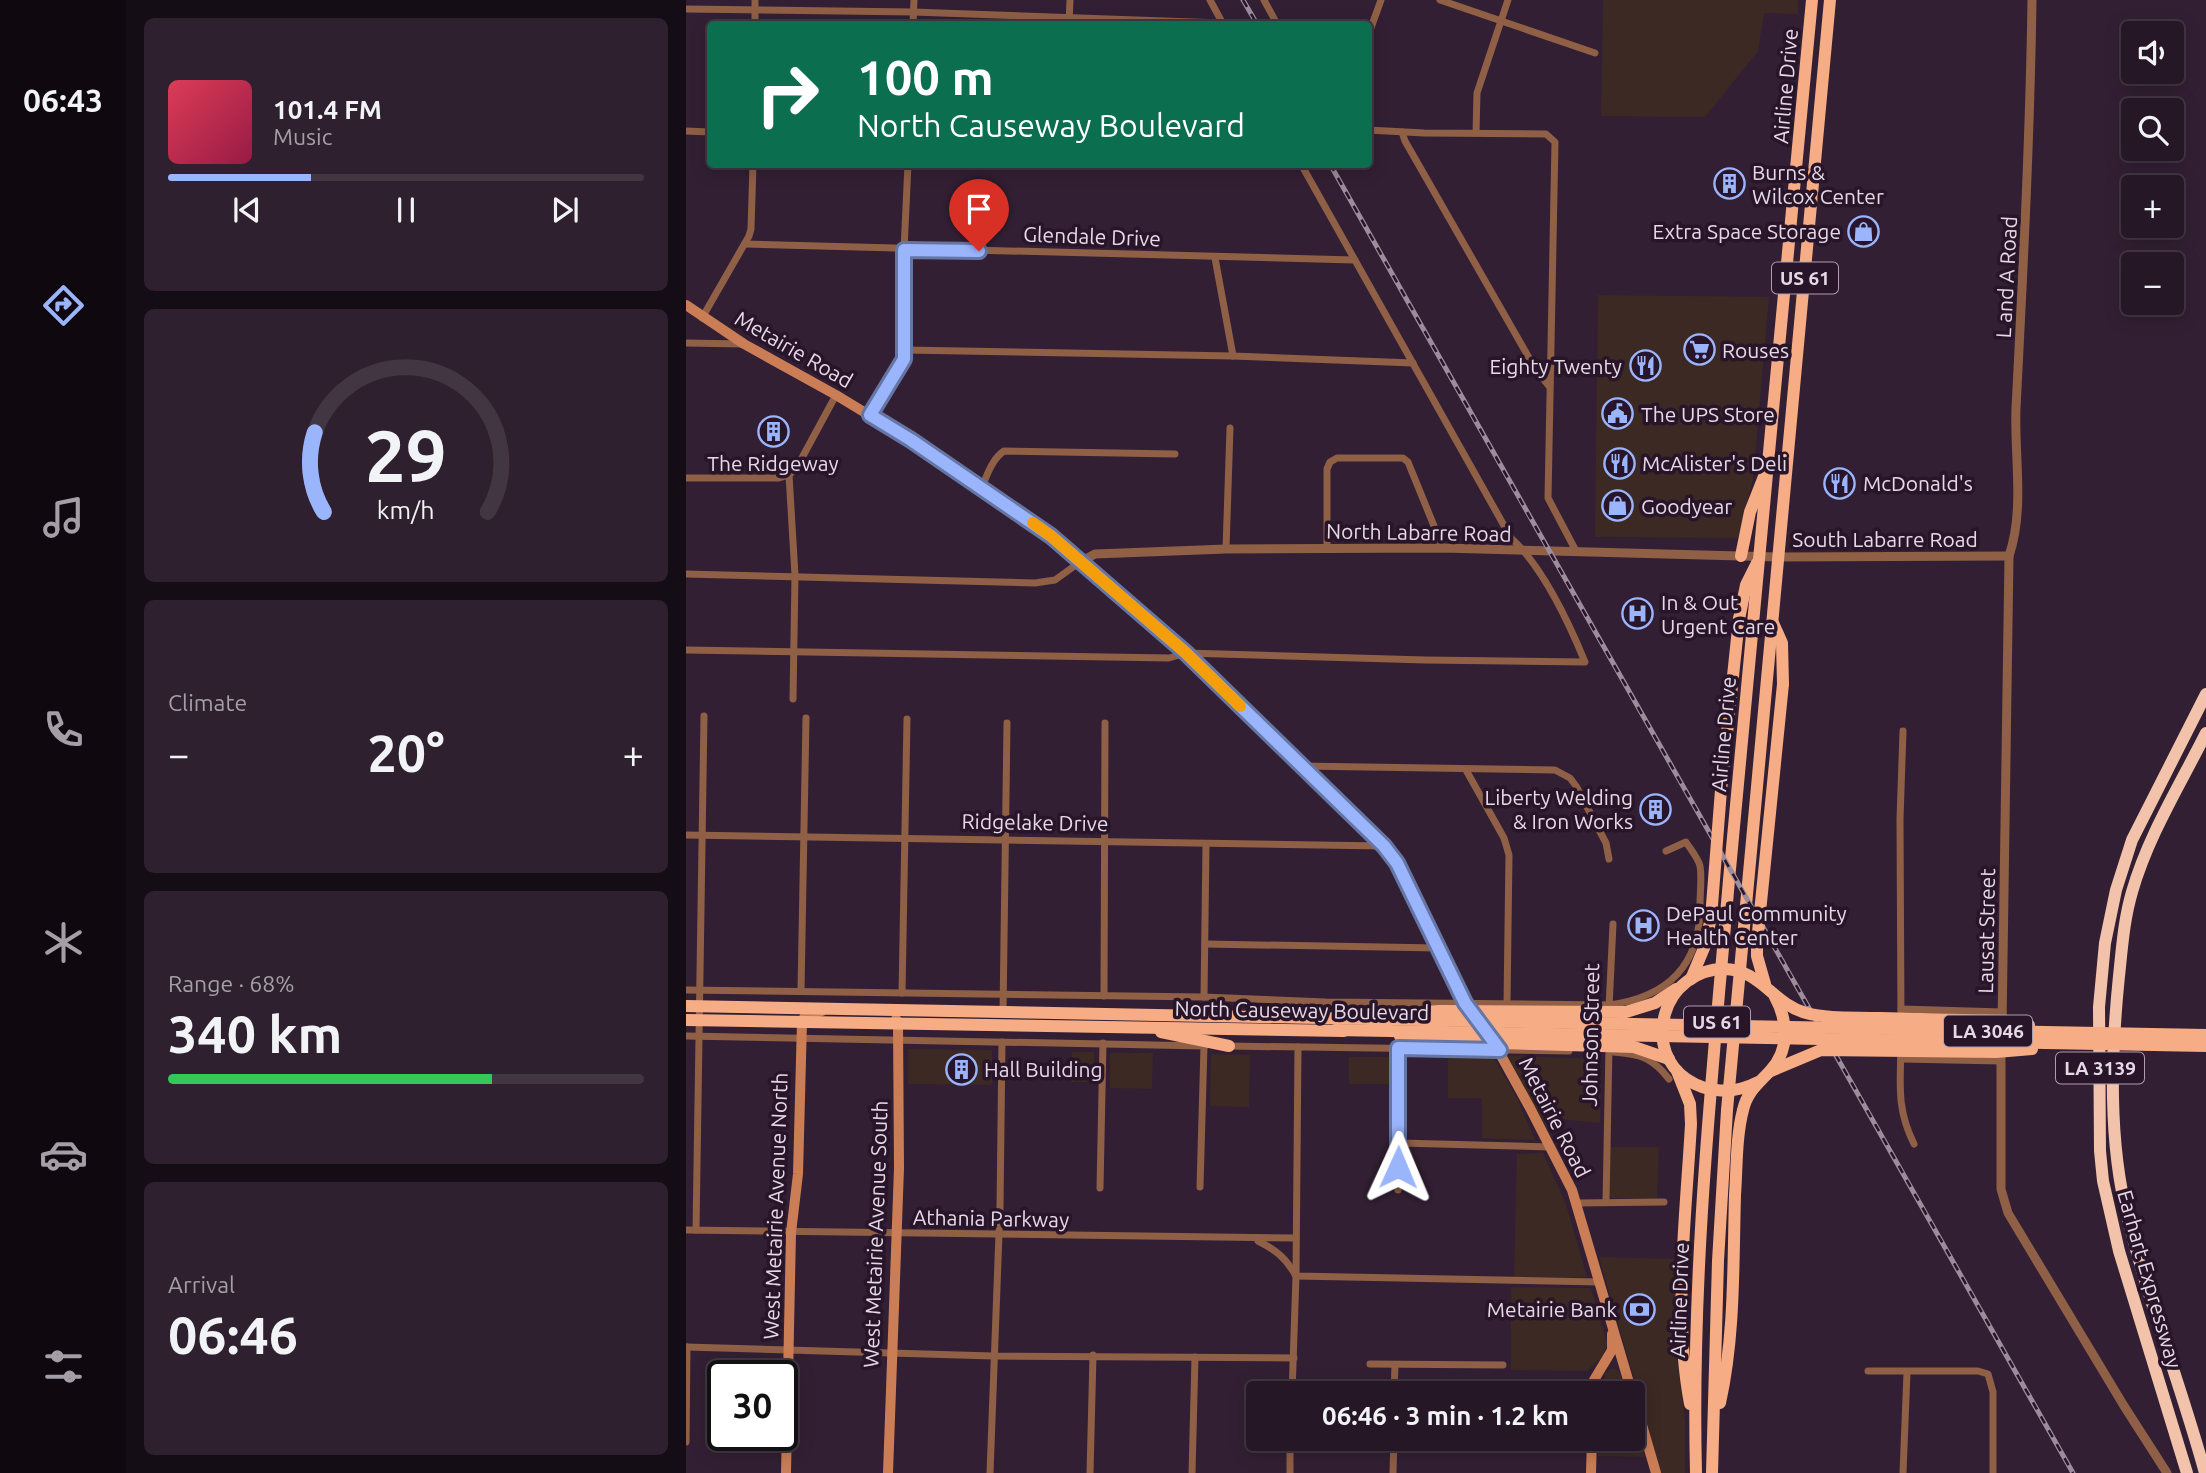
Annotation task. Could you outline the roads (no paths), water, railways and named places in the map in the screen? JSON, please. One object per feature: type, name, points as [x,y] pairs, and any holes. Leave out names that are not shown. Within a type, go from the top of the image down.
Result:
[{"type":"highway","name":"Airline Drive","points":[[1696,1473],[1701,1202],[1744,711],[1761,556],[1812,0]]},
{"type":"highway","name":"Airline Drive","points":[[1712,1473],[1718,1261],[1727,1110],[1830,0]]},
{"type":"highway","points":[[1806,60],[1825,61]]},
{"type":"highway","points":[[1783,318],[1791,319],[1795,328],[1796,374]]},
{"type":"highway","points":[[1741,556],[1750,512],[1769,467]]},
{"type":"highway","points":[[1695,1431],[1685,1377],[1682,1301],[1690,1104],[1673,1075],[1662,1026],[1668,1004],[1686,982],[1704,948],[1711,918],[1739,619],[1746,585],[1761,556]]},
{"type":"highway","points":[[1765,984],[1757,956],[1757,942],[1783,684],[1782,643],[1772,623]]},
{"type":"highway","name":"Earhart Expressway","points":[[2187,1473],[2119,1251],[2102,1181],[2099,1007],[2105,943],[2116,890],[2132,840],[2206,694]]},
{"type":"highway","name":"Earhart Expressway","points":[[2205,1473],[2128,1220],[2118,1174],[2114,1100],[2115,1011],[2131,893],[2157,828],[2206,733]]},
{"type":"highway","points":[[1335,1024],[1440,1011],[1626,1012],[1655,1003],[1707,971],[1724,969],[1750,975],[1765,984],[1781,1009],[1785,1035],[1778,1060],[1749,1093],[1743,1110],[1737,1163],[1730,1317],[1723,1389],[1713,1430]]},
{"type":"highway","points":[[1775,997],[1802,1012],[1826,1017],[2002,1021],[2088,1038]]},
{"type":"highway","name":"North Causeway Boulevard","points":[[686,1006],[878,1010],[1147,1027],[1335,1024],[1885,1028],[2088,1038]]},
{"type":"highway","name":"North Causeway Boulevard","points":[[693,1020],[898,1023],[1003,1018],[1318,1024]]},
{"type":"highway","points":[[1335,1024],[1462,1042],[1634,1047],[1669,1059]]},
{"type":"highway","name":"North Causeway Boulevard","points":[[1335,1024],[1884,1038],[2088,1038]]},
{"type":"highway","points":[[1147,1027],[1173,1036],[1229,1046]]},
{"type":"highway","name":"LA 3046","points":[[2088,1038],[2206,1035]]},
{"type":"highway","points":[[1771,1071],[1821,1050],[1996,1052],[2088,1038]]},
{"type":"highway","name":"LA 3046","points":[[2088,1038],[2206,1046]]},
{"type":"highway","points":[[1673,1075],[1716,1092],[1738,1091],[1758,1082]]},
{"type":"main road","name":"Metairie Road","points":[[686,305],[744,344],[870,415],[982,487],[1051,536],[1186,653],[1384,846],[1397,863],[1465,1003],[1500,1050],[1576,1203],[1629,1381]]},
{"type":"main road","points":[[802,1021],[805,1016],[815,1012],[837,1009]]},
{"type":"main road","points":[[878,1010],[889,1012],[898,1023]]},
{"type":"main road","name":"West Metairie Avenue North","points":[[786,1473],[791,1233],[798,1174],[802,1021]]},
{"type":"main road","name":"West Metairie Avenue South","points":[[888,1473],[899,1167],[898,1023]]},
{"type":"main road","points":[[1594,1381],[1612,1350],[1611,1320]]},
{"type":"main road","points":[[1604,1365],[1614,1364],[1626,1371]]},
{"type":"main road","name":"Metairie Road","points":[[1645,1435],[1656,1473]]},
{"type":"main road","points":[[1591,1473],[1592,1451]]},
{"type":"street","points":[[755,0],[755,21]]},
{"type":"street","points":[[913,21],[914,0]]},
{"type":"street","points":[[686,9],[914,12],[1070,21],[1070,0]]},
{"type":"street","points":[[1210,0],[1221,21]]},
{"type":"street","points":[[1264,0],[1275,21]]},
{"type":"street","points":[[1372,25],[1381,0]]},
{"type":"street","points":[[1440,0],[1595,53]]},
{"type":"street","points":[[1476,133],[1477,93],[1508,0]]},
{"type":"street","name":"L and A Road","points":[[2009,556],[2013,544],[2017,488],[2016,413],[2029,164],[2032,0]]},
{"type":"street","points":[[1372,130],[1546,134],[1553,139],[1555,157],[1548,498],[1576,551]]},
{"type":"street","points":[[686,131],[707,132]]},
{"type":"street","points":[[1402,132],[1536,370],[1549,387]]},
{"type":"street","points":[[702,317],[749,236],[753,168]]},
{"type":"street","points":[[870,415],[902,364],[908,168]]},
{"type":"street","points":[[686,650],[1169,658],[1186,653],[1586,662],[1572,632],[1525,551],[1511,538],[1303,168]]},
{"type":"street","name":"Glendale Drive","points":[[745,244],[1354,260]]},
{"type":"street","points":[[1215,258],[1233,356]]},
{"type":"street","points":[[686,343],[744,344]]},
{"type":"street","points":[[904,350],[1233,356],[1413,363]]},
{"type":"street","points":[[686,478],[779,478],[789,475],[797,467],[836,395]]},
{"type":"street","points":[[1226,549],[1230,428]]},
{"type":"street","points":[[982,487],[992,466],[1004,452],[1175,454]]},
{"type":"street","points":[[1327,548],[1327,469],[1330,462],[1337,458],[1403,458],[1408,462],[1443,548]]},
{"type":"street","points":[[789,475],[795,575],[793,699]]},
{"type":"street","name":"North Labarre Road","points":[[1080,562],[1095,554],[1327,548],[1443,548],[1761,556]]},
{"type":"street","name":"South Labarre Road","points":[[1761,556],[2009,556]]},
{"type":"street","name":"Lausat Street","points":[[2009,556],[2001,1189],[2008,1213],[2167,1473]]},
{"type":"street","points":[[686,574],[1035,583],[1055,580],[1080,562]]},
{"type":"street","points":[[696,1230],[699,1037],[693,1020],[700,1006],[704,716]]},
{"type":"street","points":[[802,991],[806,718]]},
{"type":"street","points":[[902,993],[907,719]]},
{"type":"street","points":[[1003,1018],[1007,723]]},
{"type":"street","points":[[1104,996],[1105,723]]},
{"type":"street","points":[[1903,731],[1900,819],[1901,1107],[1904,1125],[1914,1144]]},
{"type":"street","points":[[1301,766],[1555,770],[1570,778],[1576,786],[1606,843],[1609,859]]},
{"type":"street","points":[[1466,770],[1504,838],[1509,855],[1507,1003]]},
{"type":"street","name":"Ridgelake Drive","points":[[686,835],[1384,846]]},
{"type":"street","name":"North Causeway Boulevard","points":[[686,990],[1609,1005],[1644,998],[1669,984],[1682,970],[1691,954],[1700,916],[1700,866],[1686,842],[1666,850]]},
{"type":"street","points":[[1205,997],[1206,844]]},
{"type":"street","name":"Johnson Street","points":[[1606,1201],[1613,924]]},
{"type":"street","points":[[1205,944],[1438,948]]},
{"type":"street","points":[[1901,1009],[2003,1012]]},
{"type":"street","name":"North Causeway Boulevard","points":[[686,1036],[1609,1052],[1643,1056],[1673,1075]]},
{"type":"street","points":[[990,1473],[1002,1042]]},
{"type":"street","points":[[1100,1188],[1102,1043]]},
{"type":"street","points":[[1200,1187],[1204,1046]]},
{"type":"street","points":[[1293,1381],[1298,1047]]},
{"type":"street","points":[[1398,1048],[1398,1190]]},
{"type":"street","points":[[1901,1059],[2001,1061]]},
{"type":"street","points":[[1399,1143],[1550,1147]]},
{"type":"street","points":[[1576,1203],[1664,1202]]},
{"type":"street","name":"Athania Parkway","points":[[686,1230],[1295,1238]]},
{"type":"street","points":[[1254,1239],[1275,1250],[1288,1261],[1296,1276]]},
{"type":"street","points":[[1296,1276],[1600,1282]]},
{"type":"street","points":[[686,1443],[687,1347],[993,1356],[1294,1358]]},
{"type":"street","points":[[1090,1473],[1093,1355]]},
{"type":"street","points":[[1192,1473],[1195,1357]]},
{"type":"street","points":[[1370,1364],[1503,1365]]},
{"type":"street","points":[[1394,1381],[1395,1365]]},
{"type":"street","points":[[1868,1371],[1978,1371],[1988,1374],[1993,1392],[1993,1473]]},
{"type":"street","points":[[1903,1473],[1907,1371]]},
{"type":"street","points":[[1290,1451],[1290,1473]]},
{"type":"street","points":[[1393,1473],[1394,1451]]},
{"type":"railway","points":[[1243,0],[1255,21]]},
{"type":"railway","points":[[1332,168],[2073,1473]]},
{"type":"place","name":"Burns & Wilcox Center","points":[[1729,184]]},
{"type":"place","name":"Extra Space Storage","points":[[1864,231]]},
{"type":"place","name":"Rouses","points":[[1699,350]]},
{"type":"place","name":"Eighty Twenty","points":[[1645,366]]},
{"type":"place","name":"The UPS Store","points":[[1618,414]]},
{"type":"place","name":"The Ridgeway","points":[[773,431]]},
{"type":"place","name":"McAlister's Deli","points":[[1619,463]]},
{"type":"place","name":"McDonald's","points":[[1840,483]]},
{"type":"place","name":"Goodyear","points":[[1618,506]]},
{"type":"place","name":"In & Out Urgent Care","points":[[1638,614]]},
{"type":"place","name":"Liberty Welding & Iron Works","points":[[1656,809]]},
{"type":"place","name":"DePaul Community Health Center","points":[[1643,925]]},
{"type":"place","name":"Hall Building","points":[[961,1069]]},
{"type":"place","name":"Metairie Bank","points":[[1640,1309]]}]
